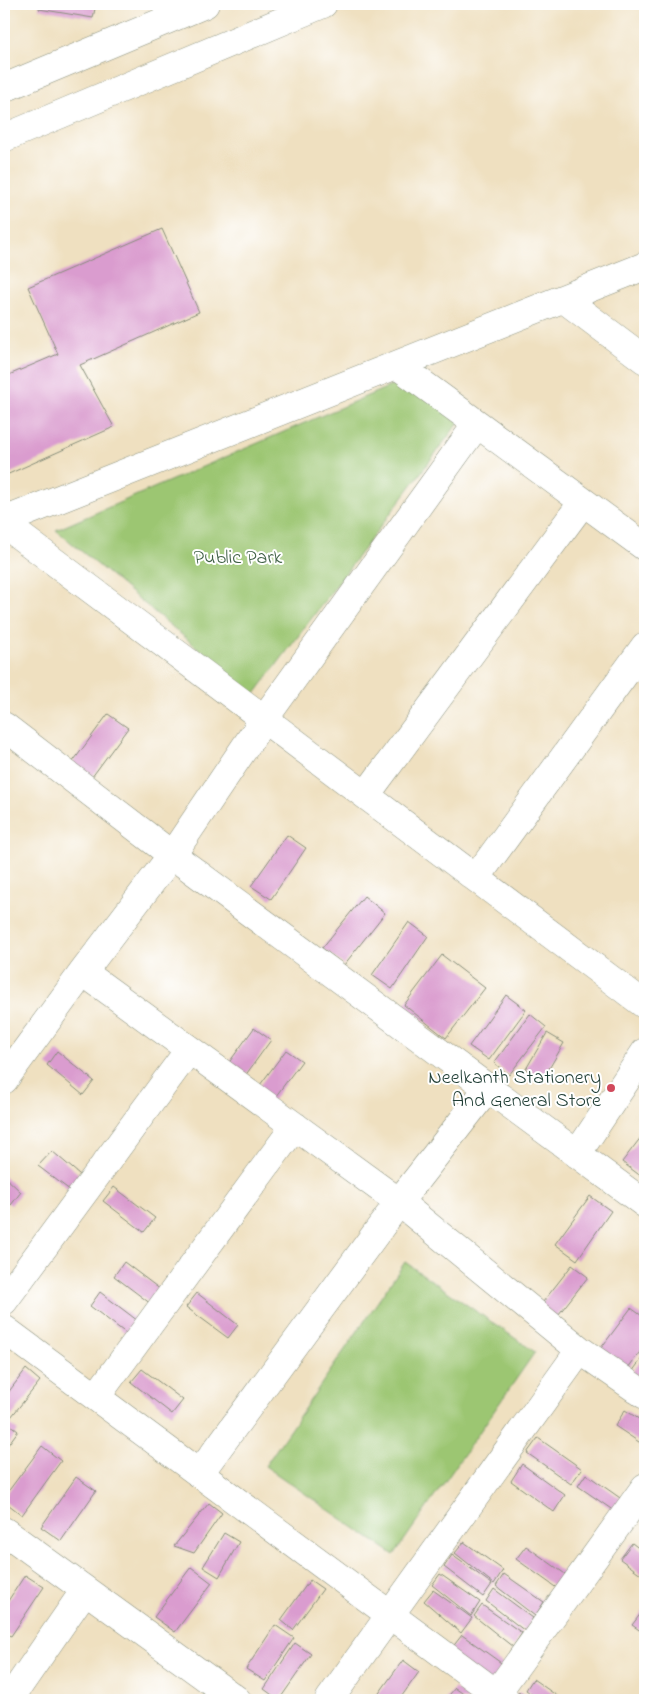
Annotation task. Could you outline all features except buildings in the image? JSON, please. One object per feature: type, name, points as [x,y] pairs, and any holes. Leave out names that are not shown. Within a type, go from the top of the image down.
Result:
[{"type":"street","points":[[4,88],[205,4]]},
{"type":"street","points":[[4,138],[323,4]]},
{"type":"street","points":[[4,522],[645,266]]},
{"type":"street","points":[[564,299],[645,360]]},
{"type":"street","points":[[398,365],[645,547]]},
{"type":"street","points":[[4,1080],[172,855],[264,719],[477,424]]},
{"type":"street","points":[[366,795],[583,502]]},
{"type":"street","points":[[4,522],[645,1005]]},
{"type":"street","points":[[476,878],[645,646]]},
{"type":"street","points":[[4,726],[172,855],[645,1204]]},
{"type":"street","points":[[83,972],[399,1202],[580,1350],[645,1395]]},
{"type":"street","points":[[4,1301],[190,1050]]},
{"type":"street","points":[[577,1154],[645,1052]]},
{"type":"street","points":[[199,1474],[399,1202],[488,1088]]},
{"type":"street","points":[[96,1397],[295,1126]]},
{"type":"street","points":[[4,1328],[500,1697],[645,1487]]},
{"type":"street","points":[[329,1700],[580,1350]]},
{"type":"street","points":[[4,1531],[237,1700]]},
{"type":"street","points":[[10,1700],[85,1590]]},
{"type":"green space","name":"Public Park","points":[[402,381],[462,418],[254,695],[56,530]]},
{"type":"green space","points":[[405,1262],[535,1352],[394,1555],[265,1466]]},
{"type":"place","name":"Neelkanth Stationery And General Store","points":[[611,1088]]}]
